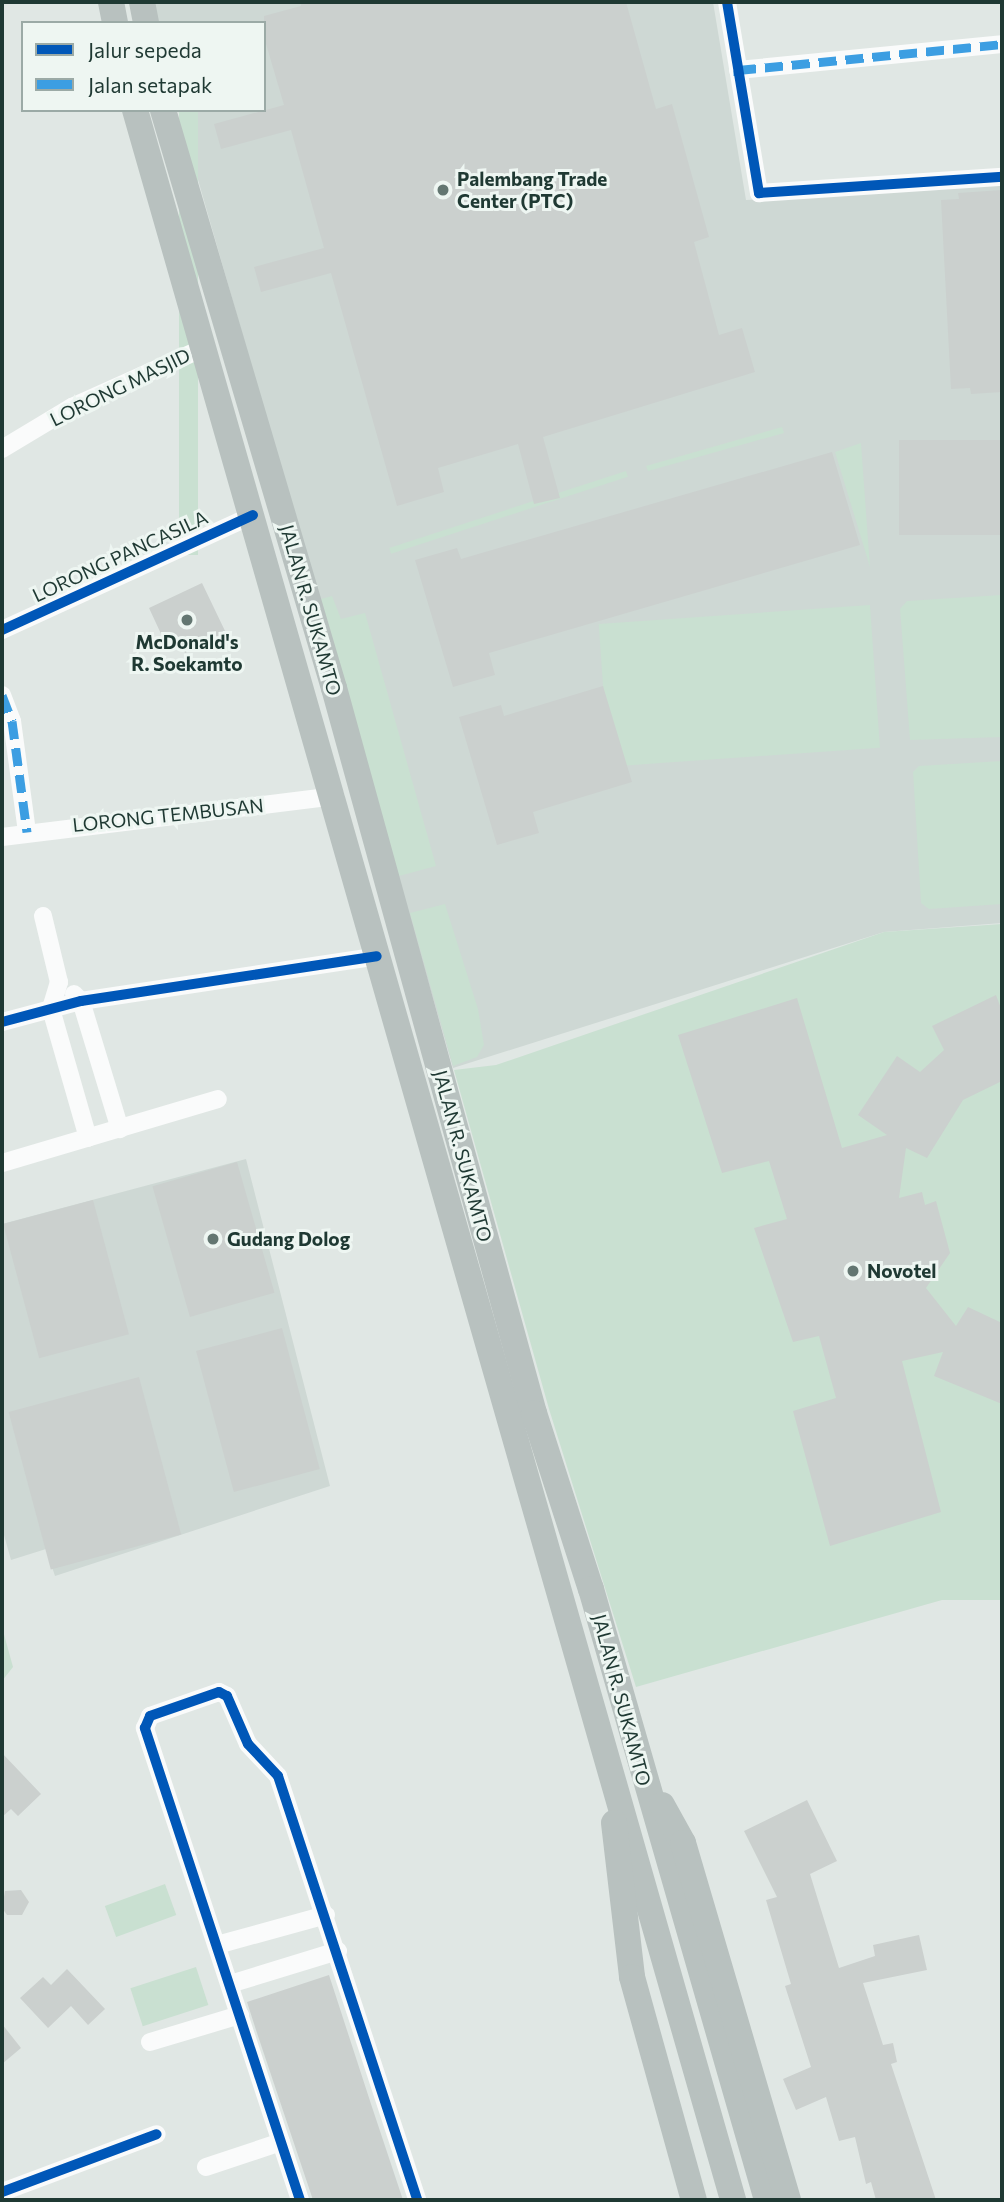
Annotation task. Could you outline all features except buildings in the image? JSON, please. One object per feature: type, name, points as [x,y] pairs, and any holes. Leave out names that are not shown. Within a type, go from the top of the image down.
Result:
[{"type":"highway","points":[[111,2],[115,21]]},
{"type":"highway","points":[[142,2],[146,21]]},
{"type":"highway","name":"JALAN R. SUKAMTO","points":[[136,112],[335,796],[377,956],[733,2200]]},
{"type":"highway","name":"JALAN R. SUKAMTO","points":[[164,112],[276,485],[508,1320],[591,1589],[638,1761],[767,2200]]},
{"type":"highway","points":[[638,1761],[683,1843],[788,2200]]},
{"type":"highway","points":[[610,1770],[617,1865],[632,1977],[694,2200]]},
{"type":"highway","points":[[773,2145],[799,2200]]},
{"type":"street","points":[[727,2],[759,193],[1002,177]]},
{"type":"street","points":[[738,70],[1002,44]]},
{"type":"street","name":"LORONG MASJID","points":[[2,449],[72,407],[203,348]]},
{"type":"street","name":"LORONG PANCASILA","points":[[2,630],[253,515]]},
{"type":"street","points":[[2,695],[12,721],[27,832]]},
{"type":"street","name":"LORONG TEMBUSAN","points":[[2,837],[335,796]]},
{"type":"street","points":[[43,916],[60,982],[51,1009],[88,1138]]},
{"type":"street","points":[[2,1022],[81,1001],[377,956]]},
{"type":"street","points":[[60,982],[81,1001],[120,1129]]},
{"type":"street","points":[[2,1163],[218,1099]]},
{"type":"street","points":[[300,2200],[145,1728],[150,1716],[216,1692],[227,1696],[248,1744],[278,1776],[338,1951],[417,2200]]},
{"type":"street","points":[[217,1945],[326,1915]]},
{"type":"street","points":[[230,1984],[338,1951]]},
{"type":"street","points":[[150,2042],[240,2015]]},
{"type":"street","points":[[2,2192],[157,2134]]},
{"type":"street","points":[[206,2166],[281,2142]]},
{"type":"shaded area","points":[[153,2],[713,2],[746,200],[1002,184],[1002,923],[884,932],[453,1068],[179,112],[266,112],[266,21],[157,21]]},
{"type":"shaded area","points":[[246,1159],[330,1486],[55,1576],[46,1549],[11,1560],[2,1528],[2,1224]]},
{"type":"green space","points":[[179,112],[198,112],[198,555],[179,555]]},
{"type":"green space","points":[[782,427],[784,433],[648,471],[646,466]]},
{"type":"green space","points":[[861,443],[870,567],[835,452]]},
{"type":"green space","points":[[626,471],[628,477],[391,554],[389,548]]},
{"type":"green space","points":[[1002,595],[1002,737],[910,740],[900,609],[907,601]]},
{"type":"green space","points":[[332,596],[341,619],[365,613],[436,866],[399,876],[321,599]]},
{"type":"green space","points":[[870,605],[880,748],[609,767],[599,624]]},
{"type":"green space","points":[[1002,761],[1002,904],[929,909],[921,903],[913,772],[919,766]]},
{"type":"green space","points":[[445,904],[478,1009],[484,1045],[477,1057],[453,1066],[410,913]]},
{"type":"green space","points":[[1002,924],[1002,1600],[942,1600],[636,1687],[549,1409],[454,1070],[496,1065],[884,932]]},
{"type":"green space","points":[[2,1627],[13,1667],[2,1681]]},
{"type":"green space","points":[[165,1884],[176,1915],[116,1937],[105,1906]]},
{"type":"green space","points":[[196,1967],[208,2005],[143,2026],[130,1988]]},
{"type":"marked path","points":[[738,76],[738,70],[1002,44]]},
{"type":"marked path","points":[[2,695],[12,721],[27,832]]},
{"type":"cycle path","points":[[727,2],[759,193],[1002,177]]},
{"type":"cycle path","points":[[2,630],[253,515]]},
{"type":"cycle path","points":[[2,1022],[81,1001],[377,956]]},
{"type":"cycle path","points":[[300,2200],[145,1728],[150,1716],[219,1692],[227,1696],[248,1744],[278,1776],[417,2200]]},
{"type":"cycle path","points":[[2,2192],[157,2134]]},
{"type":"place","name":"Palembang Trade Center (PTC)","points":[[443,190]]},
{"type":"place","name":"McDonald's R. Soekamto","points":[[187,620]]},
{"type":"place","name":"Gudang Dolog","points":[[213,1239]]},
{"type":"place","name":"Novotel","points":[[853,1271]]}]
